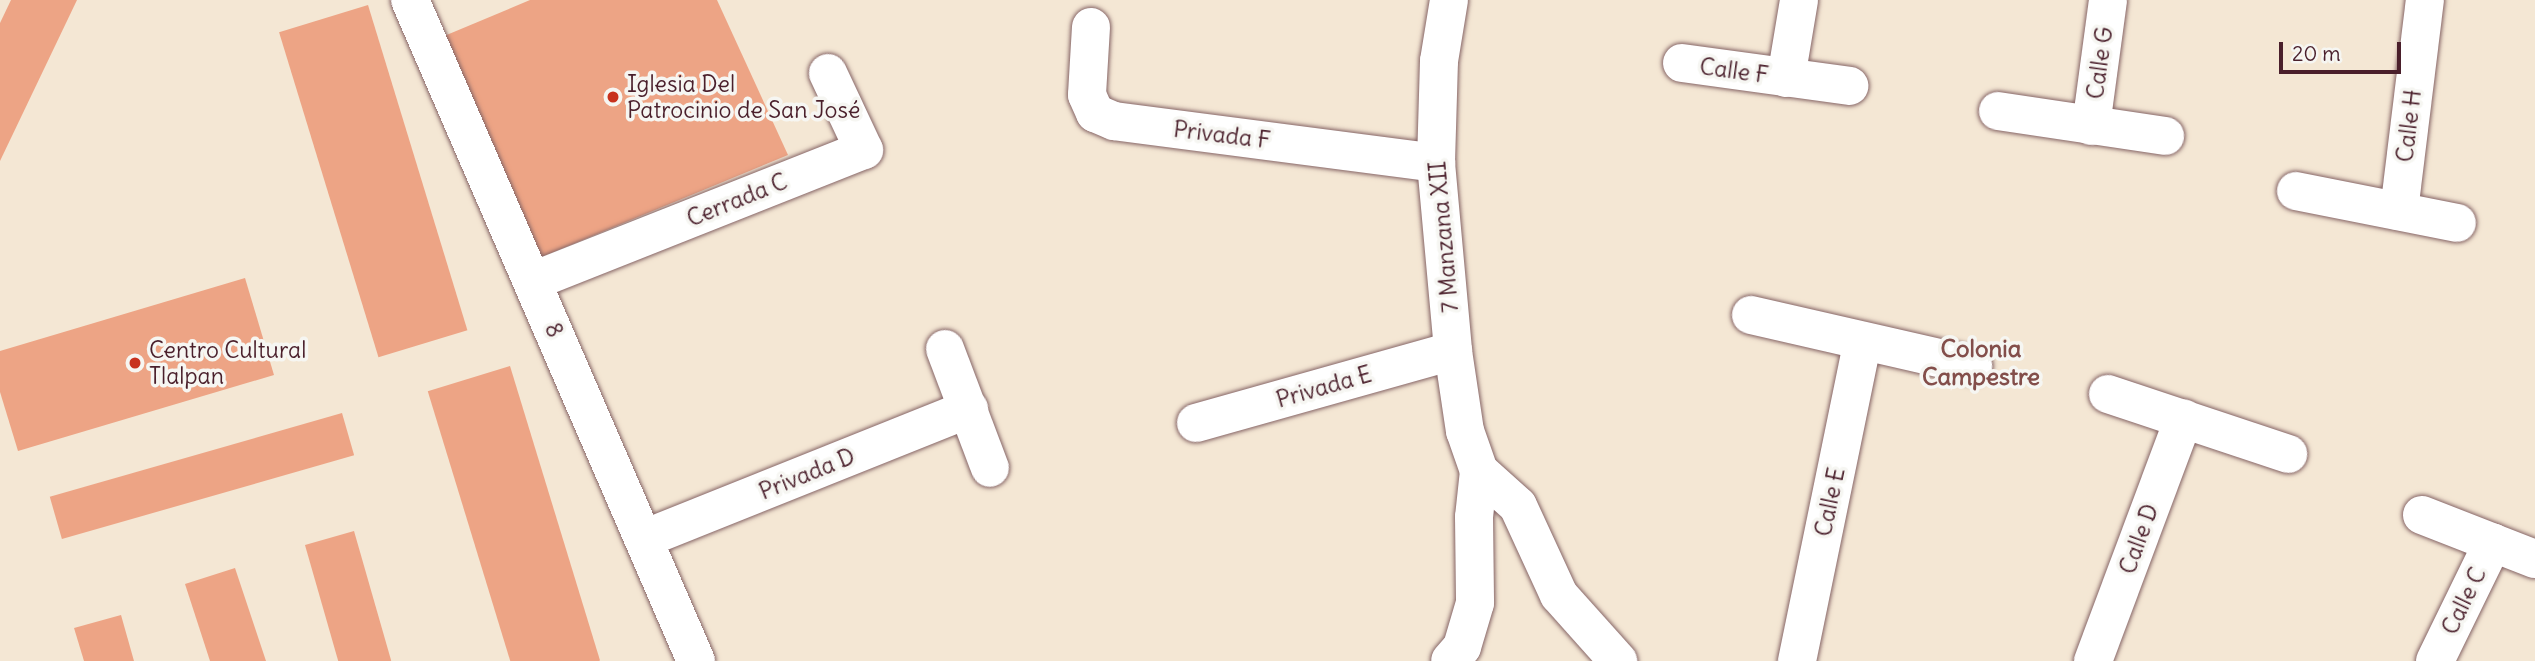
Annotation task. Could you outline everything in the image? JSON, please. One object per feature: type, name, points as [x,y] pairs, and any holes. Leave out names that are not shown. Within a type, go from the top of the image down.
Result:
[{"type":"street","name":"7 Manzana XII","points":[[1449,0],[1439,61],[1436,163],[1453,351],[1465,431],[1479,471]]},
{"type":"street","name":"Calle F","points":[[1786,78],[1799,0]]},
{"type":"street","name":"Calle G","points":[[2091,125],[2108,0]]},
{"type":"street","name":"Calle H","points":[[2399,211],[2425,0]]},
{"type":"street","name":"8","points":[[416,2],[696,661]]},
{"type":"street","name":"Privada F","points":[[1091,27],[1087,95],[1096,113],[1114,121],[1436,163]]},
{"type":"street","name":"Calle F","points":[[1682,63],[1849,86]]},
{"type":"street","name":"Cerrada C","points":[[533,281],[864,150],[828,74]]},
{"type":"street","name":"Calle G","points":[[1998,111],[2165,136]]},
{"type":"street","points":[[2296,191],[2457,223]]},
{"type":"street","points":[[1751,315],[1862,343],[1973,366]]},
{"type":"street","name":"Calle E","points":[[1797,661],[1862,343]]},
{"type":"street","points":[[945,349],[990,468]]},
{"type":"street","name":"Privada E","points":[[1196,423],[1453,351]]},
{"type":"street","points":[[2108,394],[2288,454]]},
{"type":"street","name":"Privada D","points":[[646,538],[969,409]]},
{"type":"street","name":"Calle D","points":[[2093,661],[2184,418]]},
{"type":"street","points":[[1450,661],[1462,647],[1475,603],[1474,517],[1479,471]]},
{"type":"street","points":[[1479,471],[1518,506],[1559,595],[1618,661]]},
{"type":"street","name":"Calle C","points":[[2422,515],[2535,559]]},
{"type":"street","name":"Calle C","points":[[2435,661],[2493,542]]},
{"type":"building","points":[[11,0],[77,0],[0,161],[0,23]]},
{"type":"building","name":"Iglesia Del Patrocinio de San José","points":[[530,0],[717,0],[788,155],[539,258],[437,39]]},
{"type":"building","points":[[368,5],[467,330],[378,357],[279,32]]},
{"type":"building","name":"Centro Cultural Tlalpan","points":[[245,278],[274,375],[18,451],[0,392],[0,351]]},
{"type":"building","points":[[510,366],[600,661],[510,661],[428,391]]},
{"type":"building","points":[[342,413],[354,455],[62,539],[50,497]]},
{"type":"building","points":[[354,531],[391,661],[338,661],[305,545]]},
{"type":"building","points":[[235,568],[266,661],[210,661],[185,584]]},
{"type":"building","points":[[121,615],[134,661],[84,661],[74,628]]},
{"type":"place","name":"Iglesia Del Patrocinio de San José","points":[[613,97]]},
{"type":"place","name":"Centro Cultural Tlalpan","points":[[135,363]]},
{"type":"district","name":"Colonia Campestre","points":[[1981,363]]}]
